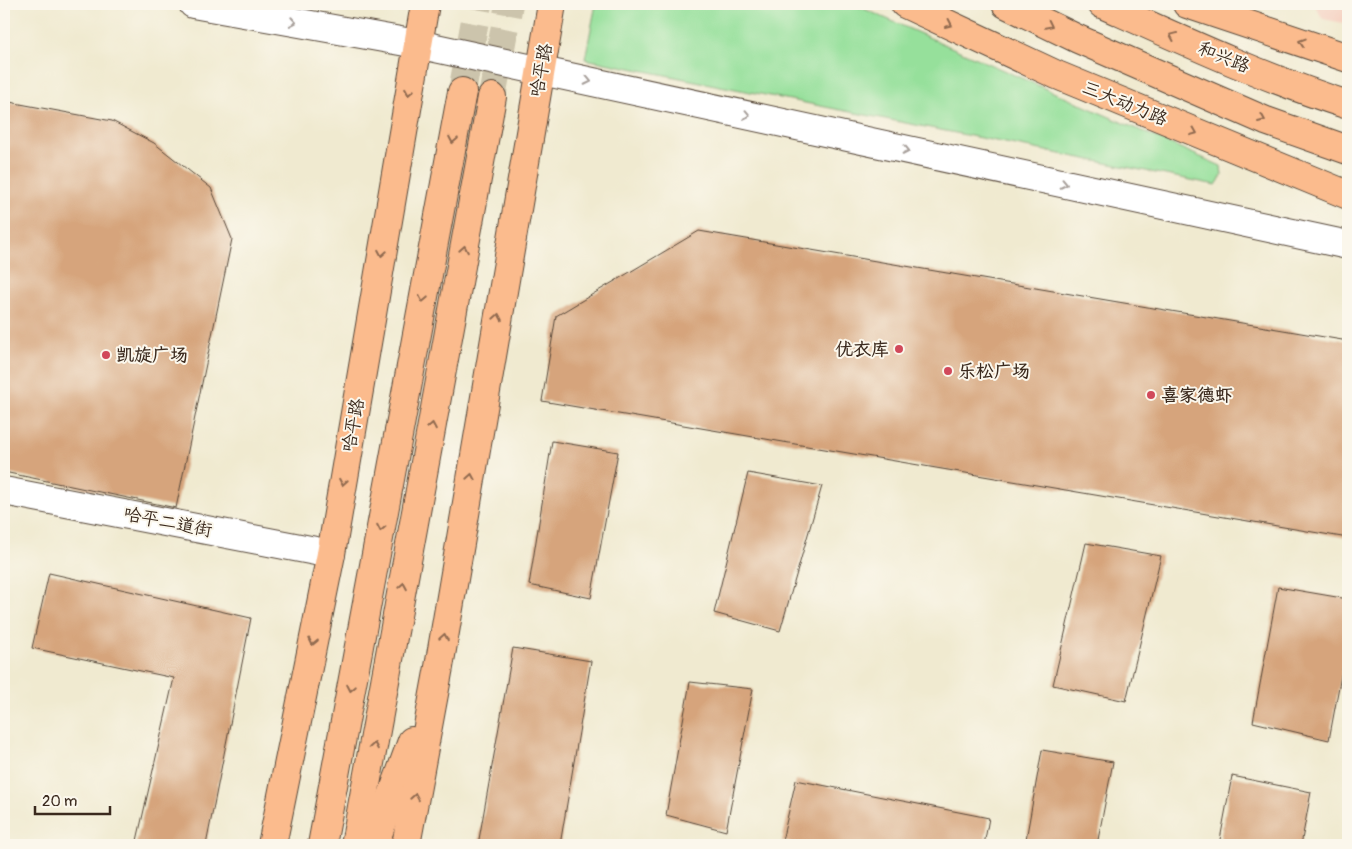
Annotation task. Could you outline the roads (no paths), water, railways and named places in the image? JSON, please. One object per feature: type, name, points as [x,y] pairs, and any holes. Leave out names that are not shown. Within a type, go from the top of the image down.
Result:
[{"type":"highway","name":"哈平路","points":[[272,845],[331,554],[425,4]]},
{"type":"highway","name":"哈平路","points":[[406,845],[439,667],[552,4]]},
{"type":"highway","name":"三大动力路","points":[[905,4],[1058,75],[1348,195]]},
{"type":"highway","points":[[1006,4],[1078,39],[1266,121],[1348,150]]},
{"type":"highway","name":"和兴路","points":[[1102,4],[1190,43],[1348,106]]},
{"type":"highway","points":[[1195,5],[1348,58]]},
{"type":"highway","points":[[313,845],[324,834],[462,92]]},
{"type":"highway","points":[[355,845],[492,97]]},
{"type":"highway","points":[[374,845],[439,667]]},
{"type":"street","points":[[194,4],[417,44],[1348,245]]},
{"type":"street","name":"哈平二道街","points":[[4,490],[331,554]]},
{"type":"tunnel","points":[[462,92],[478,4]]},
{"type":"tunnel","points":[[492,97],[509,4]]},
{"type":"place","name":"优衣库","points":[[899,349]]},
{"type":"place","name":"凯旋广场","points":[[106,355]]},
{"type":"place","name":"乐松广场","points":[[948,371]]},
{"type":"place","name":"喜家德虾","points":[[1151,395]]}]
